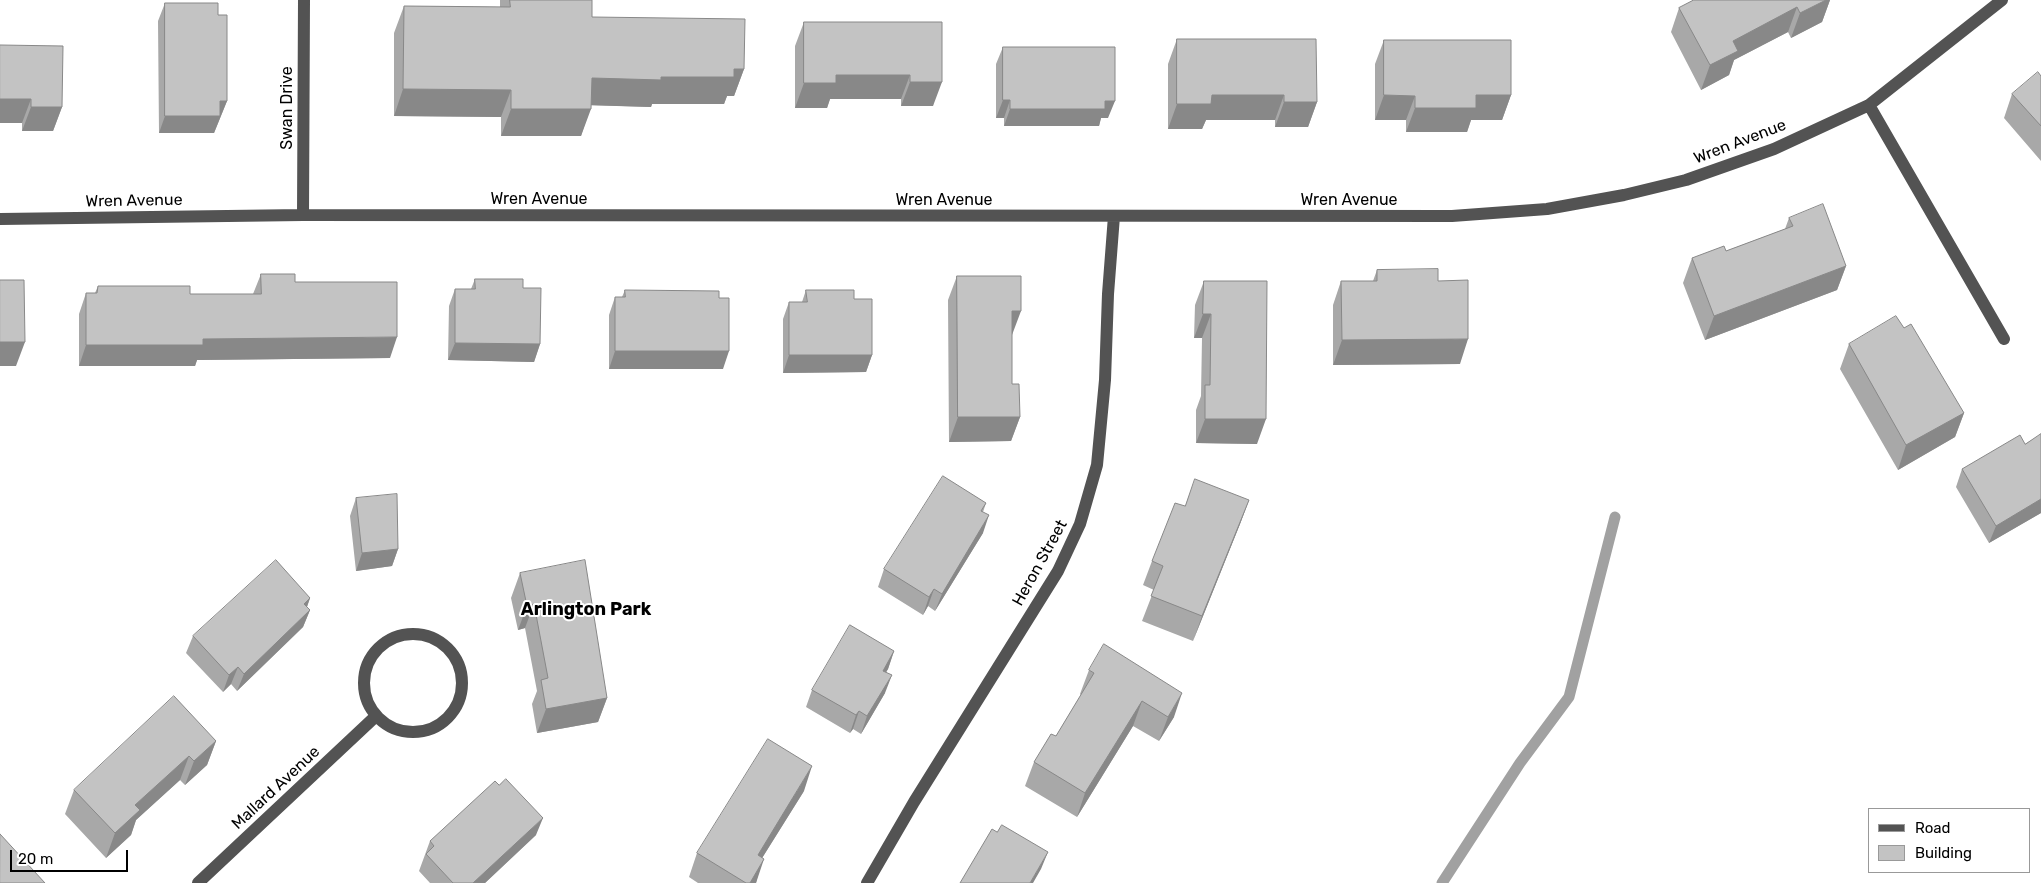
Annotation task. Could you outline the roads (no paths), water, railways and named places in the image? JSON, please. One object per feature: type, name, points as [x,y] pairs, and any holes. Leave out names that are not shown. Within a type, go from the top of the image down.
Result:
[{"type":"street","name":"Swan Drive","points":[[303,215],[304,0]]},
{"type":"street","name":"Wren Avenue","points":[[0,219],[303,215],[1452,216],[1547,209],[1624,195],[1686,180],[1774,149],[1869,104],[2002,0]]},
{"type":"street","points":[[1869,104],[2004,340]]},
{"type":"street","name":"Heron Street","points":[[867,883],[1058,571],[1080,524],[1097,465],[1105,380],[1108,294],[1114,216]]},
{"type":"street","points":[[415,634],[434,638],[450,650],[460,666],[462,686],[458,705],[446,720],[429,730],[410,732],[391,728],[376,716],[366,700],[363,680],[368,662],[379,647],[396,636],[415,634]]},
{"type":"street","name":"Mallard Avenue","points":[[198,883],[376,716]]},
{"type":"waterway","points":[[1442,883],[1520,763],[1569,697],[1615,517]]},
{"type":"district","name":"Arlington Park","points":[[586,610]]}]
